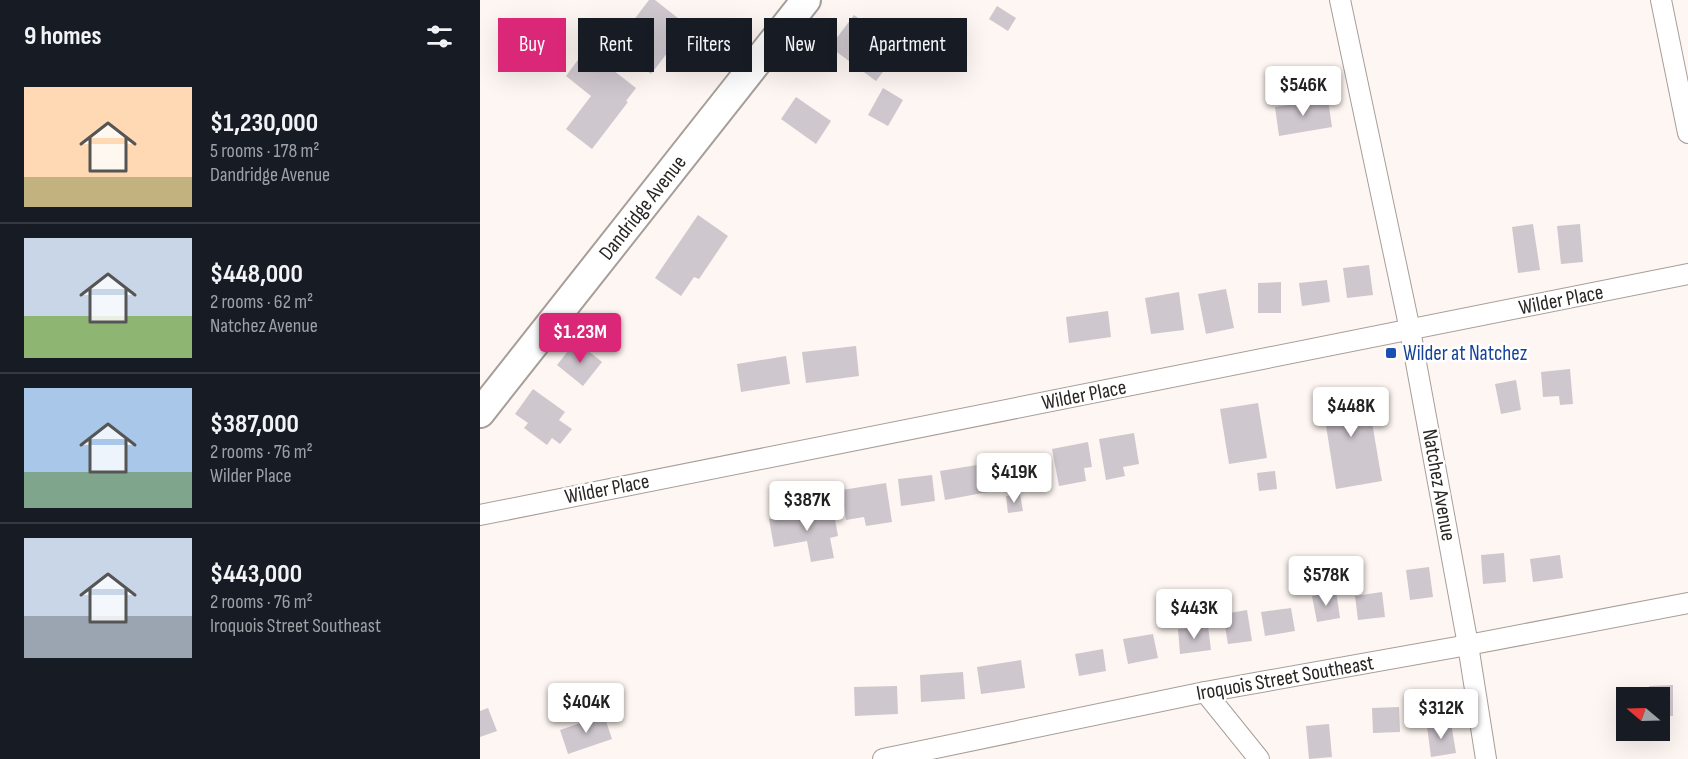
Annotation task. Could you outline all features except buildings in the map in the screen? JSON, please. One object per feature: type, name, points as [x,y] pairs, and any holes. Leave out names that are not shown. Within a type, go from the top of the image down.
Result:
[{"type":"street","name":"Dandridge Avenue","points":[[480,413],[806,0]]},
{"type":"street","name":"Natchez Avenue","points":[[1340,0],[1410,330],[1468,645],[1486,759]]},
{"type":"street","points":[[1661,0],[1688,133]]},
{"type":"street","name":"Wilder Place","points":[[480,514],[1688,274]]},
{"type":"street","name":"Iroquois Street Southeast","points":[[883,759],[1205,692],[1688,603]]},
{"type":"street","points":[[1205,692],[1259,759]]},
{"type":"place","name":"Wilder at Natchez","points":[[1391,353]]}]
